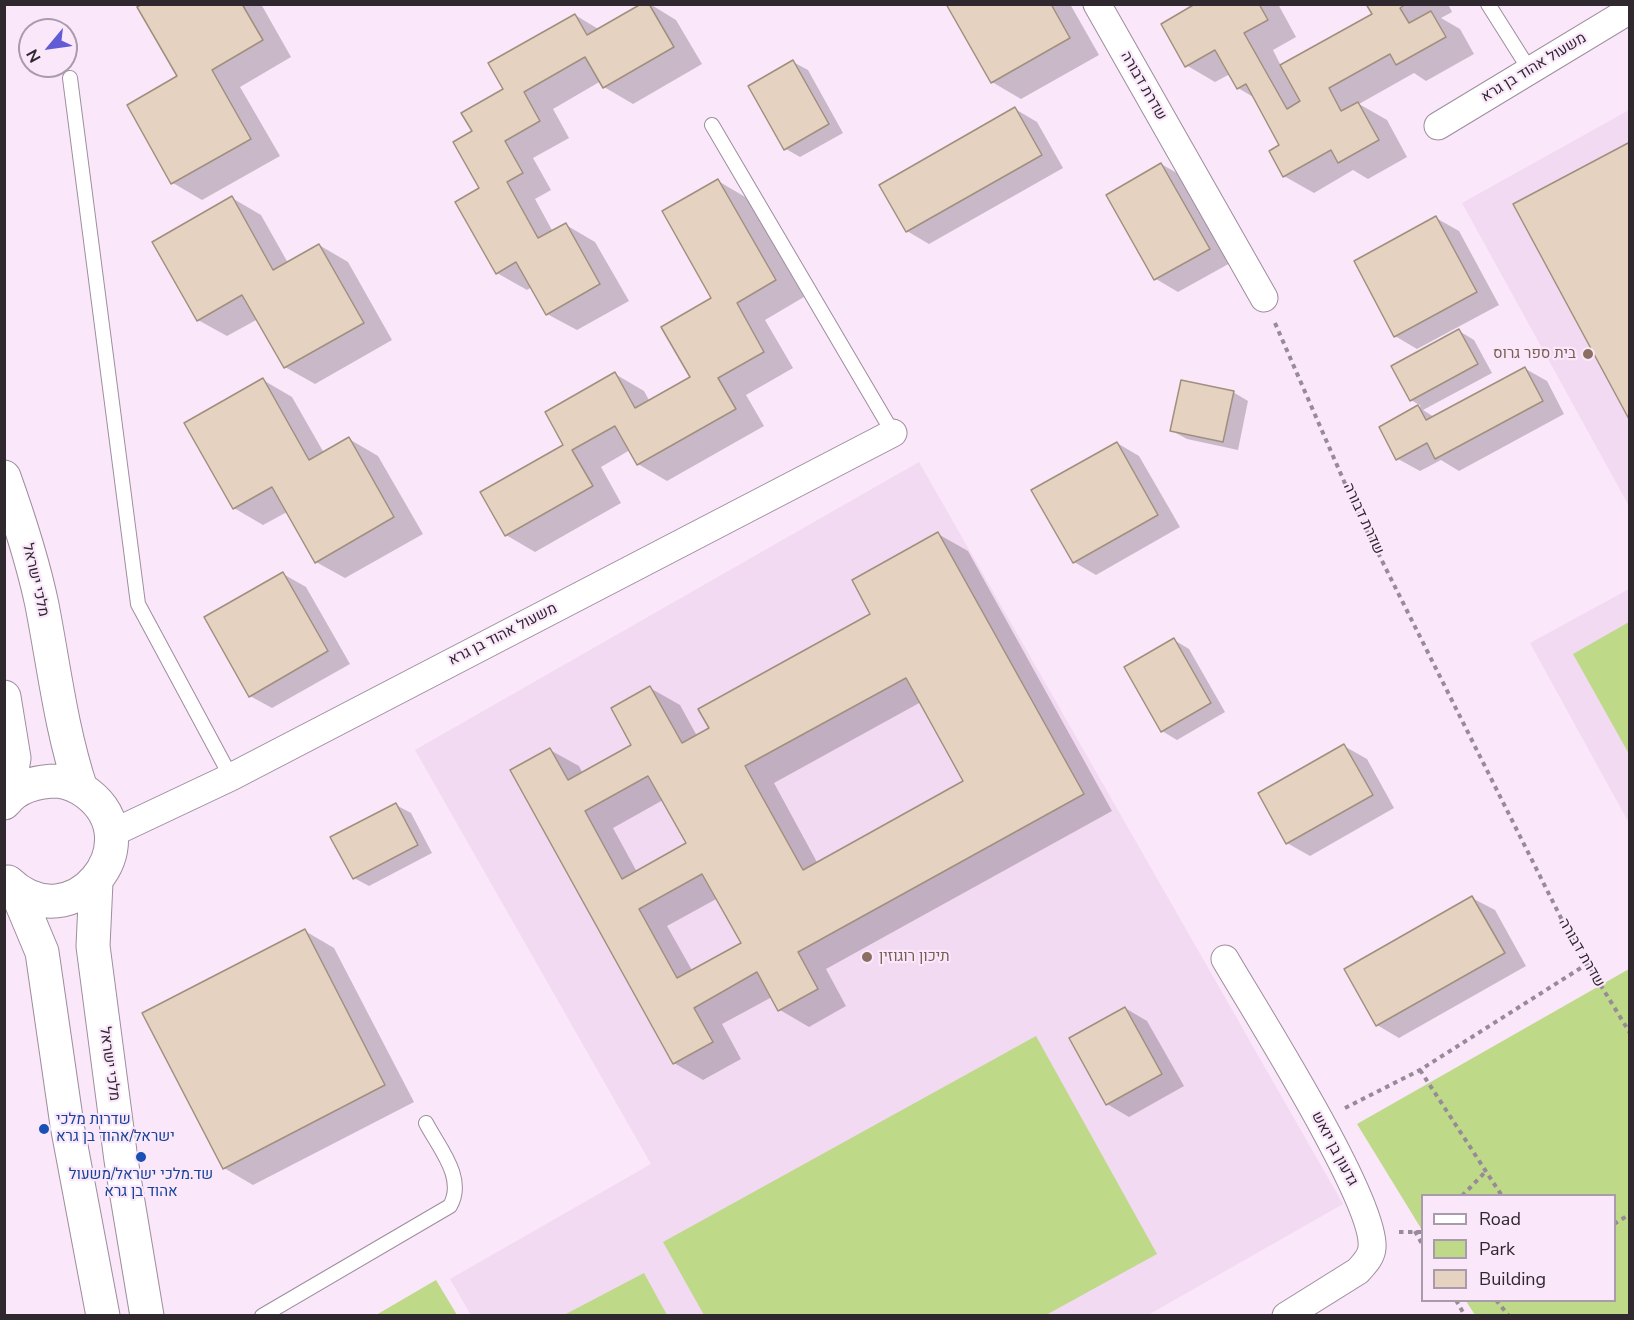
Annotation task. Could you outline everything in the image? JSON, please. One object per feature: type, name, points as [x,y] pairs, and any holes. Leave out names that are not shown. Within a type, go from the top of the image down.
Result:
[{"type":"street","name":"שדרת דבורה","points":[[1097,4],[1264,298]]},
{"type":"street","name":"משעול אהוד בן גרא","points":[[1438,126],[1629,10]]},
{"type":"street","name":"משעול אהוד בן גרא","points":[[111,831],[143,819],[231,777],[892,433]]},
{"type":"street","name":"מלכי ישראל","points":[[4,477],[21,522],[42,603],[70,754],[81,789]]},
{"type":"street","points":[[4,698],[14,758],[6,802]]},
{"type":"street","points":[[6,802],[22,788],[42,781],[62,782],[81,789],[96,800],[106,815],[111,831],[111,850],[106,867],[96,882],[83,893],[66,900],[49,902],[32,898],[10,885]]},
{"type":"street","name":"מלכי ישראל","points":[[96,882],[93,946],[121,1160],[147,1316]]},
{"type":"street","points":[[10,885],[42,952],[68,1125],[103,1316]]},
{"type":"street","name":"גדעון בן יואש","points":[[1225,959],[1319,1122],[1364,1209],[1372,1250],[1368,1261],[1358,1271],[1286,1316]]},
{"type":"lane","points":[[1488,4],[1529,69]]},
{"type":"lane","points":[[70,78],[138,604],[231,777]]},
{"type":"lane","points":[[712,125],[892,433]]},
{"type":"lane","points":[[262,1316],[450,1206],[457,1187],[454,1176],[426,1123]]},
{"type":"path","name":"שדרת דבורה","points":[[1264,298],[1358,511],[1587,964],[1629,1033]]},
{"type":"path","points":[[1319,1122],[1420,1070],[1587,964]]},
{"type":"path","points":[[1420,1070],[1501,1194]]},
{"type":"path","points":[[1464,1194],[1486,1171]]},
{"type":"path","points":[[1616,1223],[1629,1214]]},
{"type":"path","points":[[1414,1230],[1421,1242]]},
{"type":"path","points":[[1457,1302],[1465,1316]]},
{"type":"path","points":[[1498,1302],[1509,1316]]},
{"type":"shaded area","name":"בית ספר גרוס","points":[[1629,110],[1629,506],[1462,203]]},
{"type":"shaded area","name":"תיכון רוגוזין","points":[[919,462],[1343,1204],[1148,1315],[471,1315],[450,1279],[651,1164],[415,750]]},
{"type":"shaded area","points":[[1629,589],[1629,823],[1530,643]]},
{"type":"green space","points":[[1629,622],[1629,754],[1573,654]]},
{"type":"green space","points":[[1629,969],[1629,1315],[1475,1315],[1467,1302],[1616,1302],[1616,1194],[1421,1194],[1421,1228],[1357,1124]]},
{"type":"green space","points":[[1036,1036],[1157,1254],[1046,1315],[704,1315],[663,1242]]},
{"type":"green space","points":[[644,1273],[667,1315],[564,1315]]},
{"type":"green space","points":[[436,1280],[457,1315],[376,1315]]},
{"type":"building","points":[[142,4],[242,4],[263,40],[212,70],[251,139],[171,184],[127,105],[177,76],[137,7]]},
{"type":"building","points":[[641,4],[649,4],[674,47],[603,88],[585,57],[524,92],[540,121],[505,141],[523,173],[507,182],[538,238],[566,223],[600,284],[546,315],[516,262],[496,274],[455,202],[479,188],[453,142],[472,131],[461,113],[503,89],[488,63],[575,14],[587,35]]},
{"type":"building","points":[[946,4],[1051,4],[1070,38],[991,83]]},
{"type":"building","points":[[1195,4],[1259,4],[1268,20],[1244,33],[1287,109],[1300,101],[1280,65],[1372,14],[1366,4],[1406,4],[1400,8],[1409,23],[1431,11],[1446,37],[1396,65],[1390,54],[1329,88],[1341,111],[1358,102],[1379,140],[1338,163],[1331,150],[1283,177],[1269,151],[1279,145],[1246,84],[1237,89],[1215,50],[1185,67],[1161,24]]},
{"type":"building","points":[[793,60],[829,124],[784,150],[748,86]]},
{"type":"building","points":[[1015,107],[1042,155],[906,232],[879,185]]},
{"type":"building","points":[[1630,142],[1630,421],[1513,204]]},
{"type":"building","points":[[1161,163],[1210,249],[1154,280],[1106,195]]},
{"type":"building","points":[[718,179],[776,280],[737,303],[764,352],[718,378],[736,409],[637,465],[615,426],[572,450],[593,486],[505,536],[480,492],[563,445],[545,412],[615,372],[635,408],[690,377],[661,327],[711,298],[662,211]]},
{"type":"building","points":[[232,196],[273,270],[319,244],[364,323],[284,368],[242,295],[197,321],[152,242]]},
{"type":"building","points":[[1436,216],[1477,292],[1394,337],[1354,261]]},
{"type":"building","points":[[1459,329],[1478,364],[1410,401],[1391,366]]},
{"type":"building","points":[[1525,367],[1543,401],[1435,459],[1427,443],[1396,460],[1379,427],[1418,405],[1426,420]]},
{"type":"building","points":[[263,378],[309,460],[349,437],[394,517],[315,563],[272,487],[233,509],[184,423]]},
{"type":"building","points":[[1181,380],[1234,391],[1223,442],[1170,431]]},
{"type":"building","points":[[1117,442],[1158,515],[1073,563],[1031,490]]},
{"type":"building","points":[[938,532],[1084,794],[798,952],[818,989],[778,1011],[757,972],[694,1008],[713,1042],[673,1064],[510,770],[550,748],[568,780],[631,745],[611,708],[650,686],[682,743],[709,728],[698,709],[870,614],[852,580]],"holes":[[[906,678],[963,781],[803,870],[745,766]],[[648,776],[686,843],[622,879],[585,811]],[[702,874],[741,943],[677,978],[639,909]]]},
{"type":"building","points":[[283,572],[328,651],[249,697],[204,617]]},
{"type":"building","points":[[1174,638],[1211,703],[1161,732],[1124,667]]},
{"type":"building","points":[[1344,744],[1373,795],[1286,844],[1258,793]]},
{"type":"building","points":[[396,803],[418,845],[353,879],[330,837]]},
{"type":"building","points":[[1472,896],[1505,953],[1376,1026],[1344,969]]},
{"type":"building","points":[[305,929],[385,1085],[223,1169],[142,1013]]},
{"type":"building","points":[[1125,1007],[1162,1074],[1106,1105],[1069,1038]]},
{"type":"place","name":"בית ספר גרוס","points":[[1588,354]]},
{"type":"place","name":"תיכון רוגוזין","points":[[867,957]]},
{"type":"place","name":"שדרות מלכי ישראל/אהוד בן גרא","points":[[44,1129]]},
{"type":"place","name":"שד.מלכי ישראל/משעול אהוד בן גרא","points":[[141,1157]]}]
